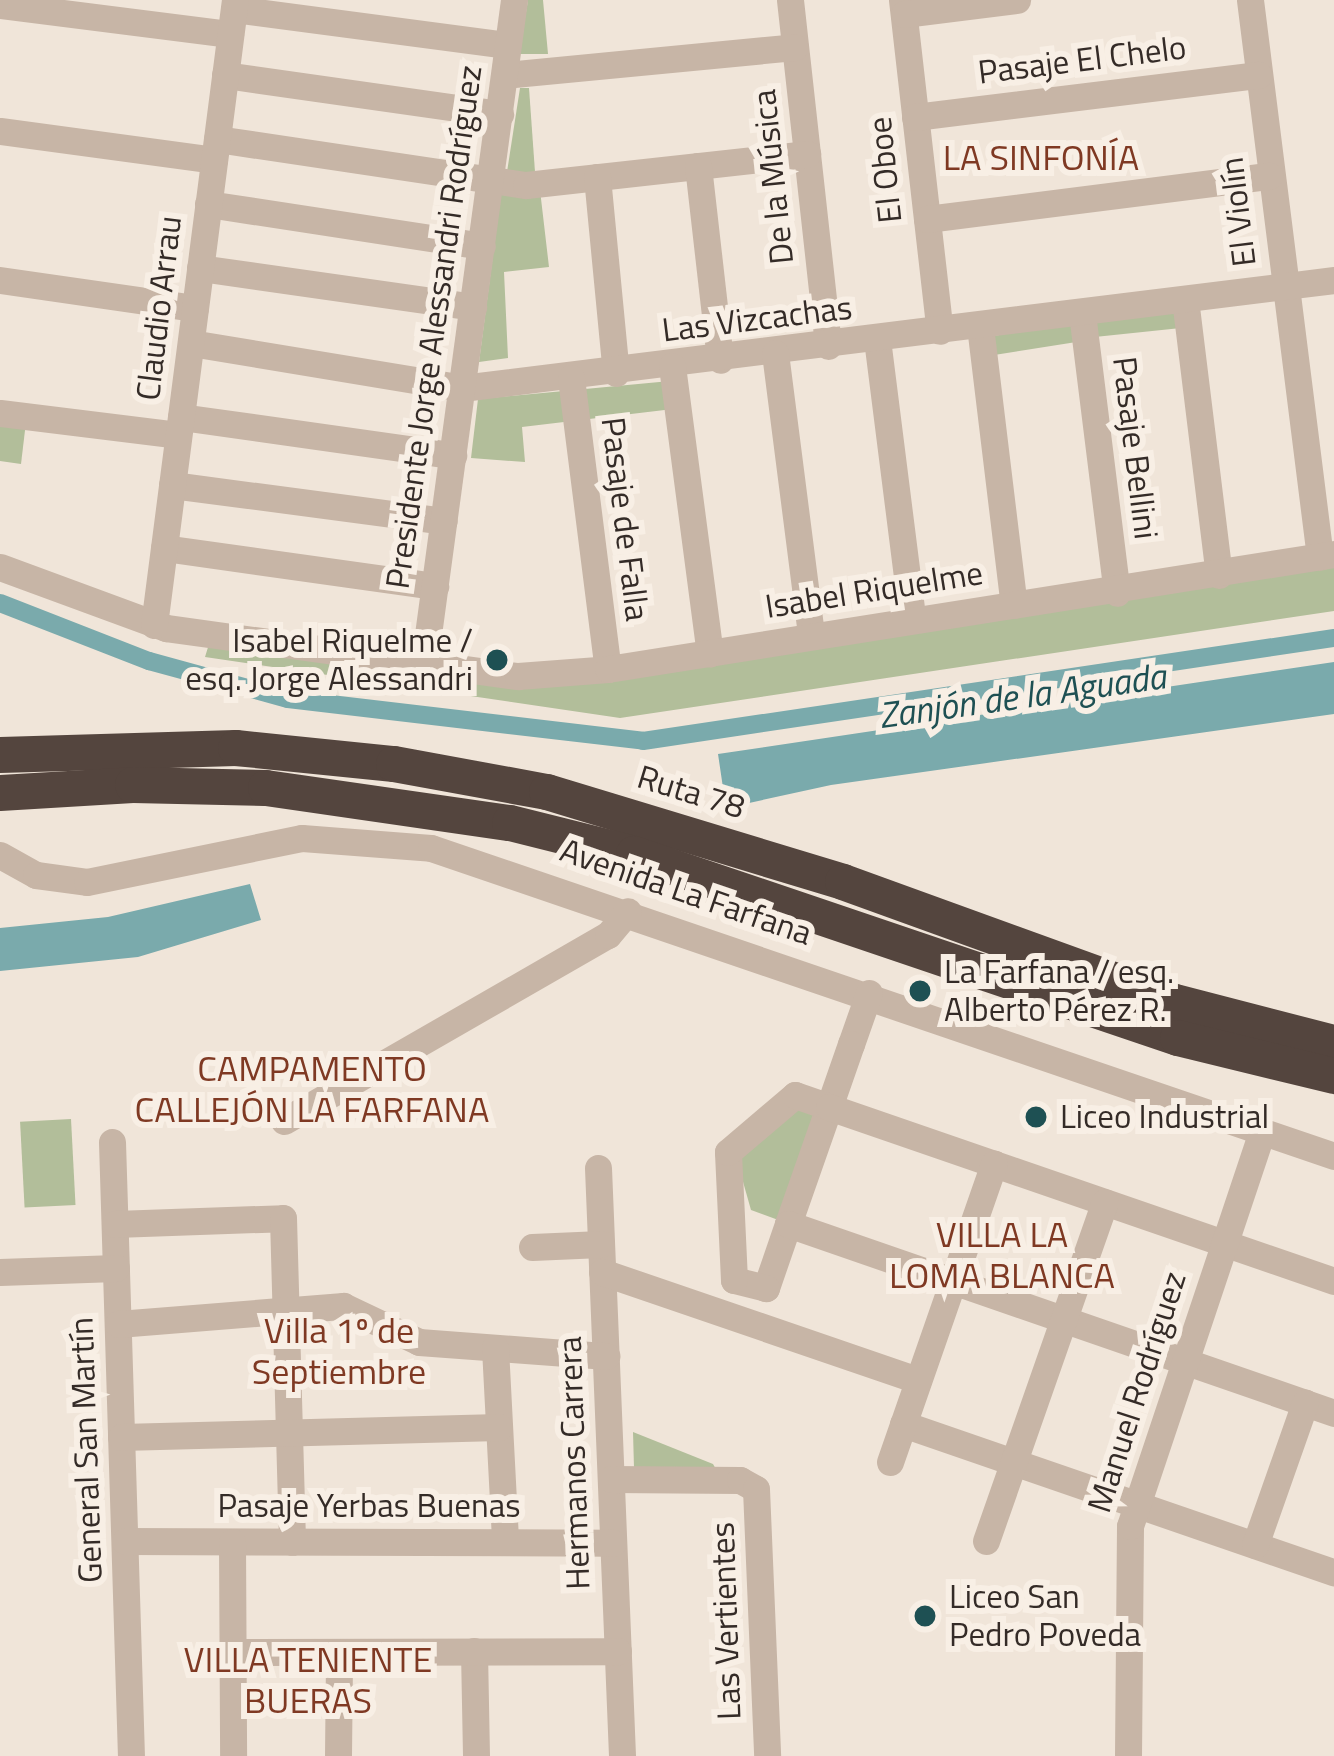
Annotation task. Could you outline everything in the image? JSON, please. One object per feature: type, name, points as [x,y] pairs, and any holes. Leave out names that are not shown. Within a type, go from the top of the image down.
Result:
[{"type":"highway","name":"Ruta 78","points":[[0,755],[250,748],[394,764],[547,792],[843,883],[1174,1002],[1334,1043]]},
{"type":"highway","points":[[2,793],[218,785],[492,819],[634,854],[1178,1038],[1334,1076]]},
{"type":"street","name":"Presidente Jorge Alessandri Rodríguez","points":[[424,664],[514,0]]},
{"type":"street","name":"De la Música","points":[[790,0],[828,346]]},
{"type":"street","points":[[903,7],[1016,0]]},
{"type":"street","name":"El Violín","points":[[1250,0],[1284,286],[1327,555]]},
{"type":"street","points":[[0,5],[233,14],[508,46]]},
{"type":"street","name":"El Oboe","points":[[903,7],[940,331]]},
{"type":"street","name":"Claudio Arrau","points":[[154,625],[233,14]]},
{"type":"street","points":[[505,75],[795,47]]},
{"type":"street","points":[[225,75],[500,113]]},
{"type":"street","name":"Pasaje El Chelo","points":[[915,116],[1258,75]]},
{"type":"street","points":[[0,131],[490,180],[597,177],[807,154]]},
{"type":"street","points":[[698,166],[720,360]]},
{"type":"street","points":[[927,219],[1269,176]]},
{"type":"street","points":[[597,177],[616,373]]},
{"type":"street","points":[[208,204],[482,246]]},
{"type":"street","points":[[200,268],[473,308]]},
{"type":"street","points":[[0,280],[195,308]]},
{"type":"street","name":"Las Vizcachas","points":[[190,343],[462,388],[571,379],[1334,280]]},
{"type":"street","points":[[1185,299],[1219,575]]},
{"type":"street","name":"Pasaje Bellini","points":[[1082,313],[1117,593]]},
{"type":"street","points":[[980,326],[1014,604]]},
{"type":"street","points":[[878,339],[912,617]]},
{"type":"street","points":[[775,352],[811,634]]},
{"type":"street","points":[[672,365],[710,653]]},
{"type":"street","name":"Pasaje de Falla","points":[[571,379],[608,669]]},
{"type":"street","points":[[0,413],[453,454]]},
{"type":"street","points":[[172,485],[444,520]]},
{"type":"street","points":[[164,548],[435,586]]},
{"type":"street","name":"Isabel Riquelme","points":[[0,567],[154,625],[518,676],[608,669],[912,617],[1117,593],[1327,555]]},
{"type":"street","name":"Avenida La Farfana","points":[[0,855],[36,874],[87,882],[275,841],[363,838],[460,855],[1334,1156]]},
{"type":"street","points":[[284,1120],[608,935],[628,911]]},
{"type":"street","points":[[869,993],[829,1107],[788,1224],[766,1288],[734,1280],[729,1147],[785,1097],[829,1107],[1334,1281]]},
{"type":"street","name":"Manuel Rodríguez","points":[[1129,1756],[1126,1551],[1136,1506],[1262,1131]]},
{"type":"street","name":"General San Martín","points":[[112,1142],[131,1756]]},
{"type":"street","points":[[890,1462],[994,1164]]},
{"type":"street","name":"Hermanos Carrera","points":[[598,1168],[622,1756]]},
{"type":"street","points":[[986,1541],[1105,1202]]},
{"type":"street","points":[[115,1225],[283,1218],[292,1541]]},
{"type":"street","points":[[788,1224],[1334,1413]]},
{"type":"street","points":[[532,1247],[601,1258],[918,1380]]},
{"type":"street","points":[[0,1272],[116,1268]]},
{"type":"street","points":[[118,1324],[350,1307],[419,1342],[605,1356]]},
{"type":"street","points":[[494,1348],[505,1542]]},
{"type":"street","points":[[1255,1545],[1305,1403]]},
{"type":"street","points":[[904,1424],[1334,1572]]},
{"type":"street","points":[[122,1437],[499,1426]]},
{"type":"street","name":"Las Vertientes","points":[[611,1479],[740,1480],[756,1489],[767,1756]]},
{"type":"street","name":"Pasaje Yerbas Buenas","points":[[125,1541],[614,1543]]},
{"type":"street","points":[[232,1541],[233,1756]]},
{"type":"street","points":[[474,1651],[476,1756]]},
{"type":"street","points":[[233,1652],[618,1651]]},
{"type":"street","points":[[338,1756],[339,1652]]},
{"type":"green space","points":[[528,0],[543,0],[548,54],[519,54]]},
{"type":"green space","points":[[520,88],[529,88],[535,172],[507,172]]},
{"type":"green space","points":[[540,190],[549,267],[504,272],[508,358],[479,362],[501,193]]},
{"type":"green space","points":[[1179,310],[1181,328],[1092,337],[1090,319]]},
{"type":"green space","points":[[1075,323],[1078,342],[991,356],[988,337]]},
{"type":"green space","points":[[670,381],[673,409],[522,427],[525,462],[471,458],[478,399]]},
{"type":"green space","points":[[0,419],[26,422],[21,464],[0,461]]},
{"type":"green space","points":[[1334,566],[1334,611],[620,718],[205,657],[209,644],[445,679]]},
{"type":"green space","points":[[792,1102],[819,1112],[781,1221],[751,1210],[736,1157]]},
{"type":"green space","points":[[71,1119],[76,1205],[25,1208],[20,1122]]},
{"type":"green space","points":[[633,1432],[713,1464],[717,1471],[634,1468]]},
{"type":"water","points":[[1334,662],[1334,714],[831,785],[726,808],[718,754]]},
{"type":"water","points":[[250,884],[261,920],[138,957],[0,971],[0,928],[108,917]]},
{"type":"waterway","name":"Zanjón de la Aguada","points":[[0,603],[149,661],[288,699],[643,741],[1334,638]]},
{"type":"place","name":"Isabel Riquelme / esq. Jorge Alessandri","points":[[497,660]]},
{"type":"place","name":"La Farfana / esq. Alberto Pérez R.","points":[[920,991]]},
{"type":"place","name":"Liceo Industrial","points":[[1036,1117]]},
{"type":"place","name":"Liceo San Pedro Poveda","points":[[925,1616]]},
{"type":"district","name":"LA SINFONÍA","points":[[1041,157]]},
{"type":"district","name":"CAMPAMENTO CALLEJÓN LA FARFANA","points":[[312,1088]]},
{"type":"district","name":"VILLA LA LOMA BLANCA","points":[[1002,1254]]},
{"type":"district","name":"Villa 1º de Septiembre","points":[[339,1350]]},
{"type":"district","name":"VILLA TENIENTE BUERAS","points":[[308,1678]]}]
